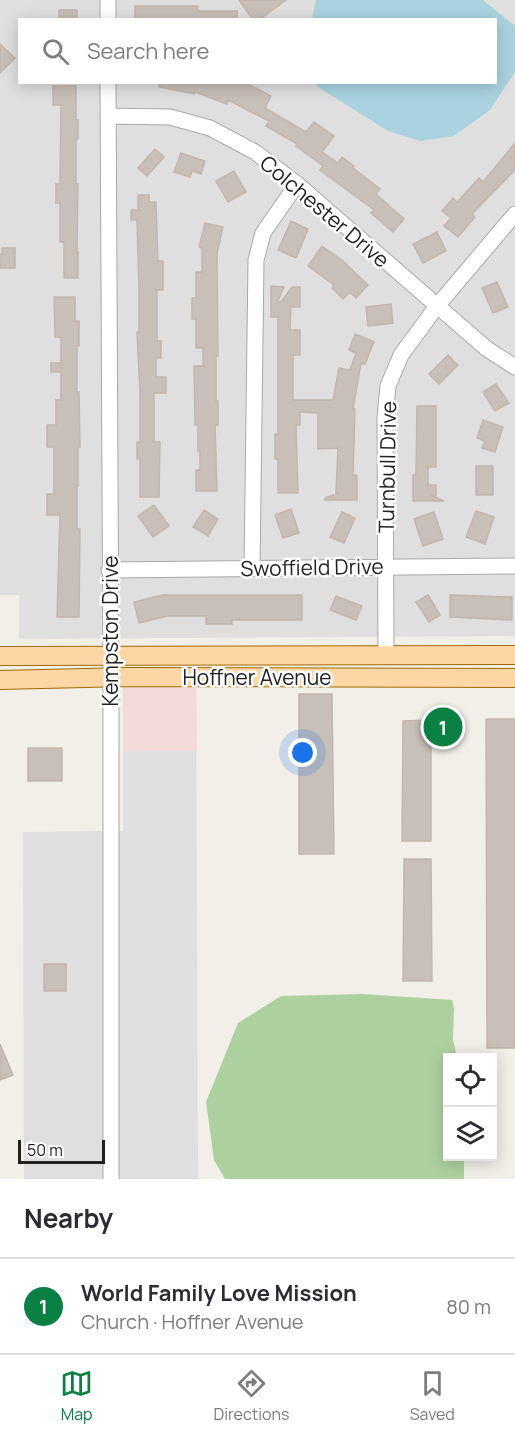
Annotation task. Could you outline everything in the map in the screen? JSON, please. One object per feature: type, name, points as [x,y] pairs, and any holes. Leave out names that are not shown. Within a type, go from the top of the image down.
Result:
[{"type":"main road","name":"Hoffner Avenue","points":[[0,656],[515,655]]},
{"type":"main road","points":[[359,678],[365,669],[378,663],[502,663],[515,655]]},
{"type":"main road","name":"Hoffner Avenue","points":[[0,680],[515,678]]},
{"type":"street","points":[[108,0],[108,18]]},
{"type":"street","name":"Kempston Drive","points":[[108,84],[111,1179]]},
{"type":"street","name":"Colchester Drive","points":[[108,116],[170,117],[210,128],[255,152],[297,184],[487,349],[515,367]]},
{"type":"street","points":[[252,568],[256,260],[264,234],[297,184]]},
{"type":"street","name":"Turnbull Drive","points":[[386,655],[385,417],[388,386],[401,355],[437,306],[515,214]]},
{"type":"street","name":"Swoffield Drive","points":[[110,570],[515,566]]},
{"type":"shaded area","points":[[0,0],[515,0],[515,636],[19,639],[19,595],[0,595]]},
{"type":"shaded area","points":[[123,683],[196,683],[198,1179],[24,1179],[23,832],[123,831]]},
{"type":"shaded area","points":[[123,683],[196,683],[197,751],[123,751]]},
{"type":"green space","points":[[363,994],[452,1000],[453,1040],[456,1053],[443,1053],[443,1161],[464,1161],[464,1179],[225,1179],[214,1160],[206,1102],[238,1023],[281,996]]},
{"type":"water","points":[[316,0],[483,0],[515,26],[515,72],[490,110],[454,136],[420,141],[388,131],[316,84],[497,84],[497,18],[312,18]]},
{"type":"building","points":[[239,0],[286,0],[262,18],[252,18]]},
{"type":"building","points":[[135,6],[198,6],[198,11],[237,11],[237,18],[135,18]]},
{"type":"building","points":[[59,10],[77,10],[77,18],[59,18]]},
{"type":"building","points":[[0,44],[15,58],[0,73]]},
{"type":"building","points":[[159,84],[248,84],[271,96],[265,108],[306,132],[314,122],[334,136],[322,152],[338,163],[342,157],[354,166],[353,168],[380,189],[376,194],[404,219],[393,232],[371,213],[374,210],[320,170],[323,166],[296,146],[297,144],[266,126],[269,121],[228,100],[227,104],[195,92],[194,94],[159,87]]},
{"type":"building","points":[[53,86],[76,86],[78,278],[64,278],[64,242],[60,242],[60,203],[56,203],[56,184],[60,184],[61,105],[53,105]]},
{"type":"building","points":[[515,143],[515,170],[472,214],[475,217],[458,237],[444,226],[451,218],[442,211],[453,198],[457,202],[479,178],[483,182]]},
{"type":"building","points":[[155,149],[164,157],[147,176],[138,168]]},
{"type":"building","points":[[181,153],[205,161],[201,174],[192,171],[190,177],[174,172]]},
{"type":"building","points":[[234,171],[246,192],[228,202],[216,181]]},
{"type":"building","points":[[138,195],[149,195],[149,202],[156,202],[158,261],[163,261],[163,290],[157,290],[157,341],[161,341],[161,358],[156,358],[156,377],[166,377],[166,393],[154,393],[154,442],[160,442],[159,497],[140,497],[140,459],[137,459],[137,442],[140,442],[137,332],[139,332],[139,290],[137,220],[131,220],[131,210],[138,210]]},
{"type":"building","points":[[291,221],[308,229],[296,258],[278,250]]},
{"type":"building","points":[[205,223],[223,227],[217,254],[216,401],[218,401],[218,425],[215,425],[217,491],[196,491],[196,470],[200,470],[200,451],[198,451],[198,425],[195,425],[194,366],[203,366],[203,348],[196,348],[196,319],[192,319],[192,298],[196,298],[196,272],[202,272],[202,248],[199,247]]},
{"type":"building","points":[[437,232],[446,251],[423,263],[413,244]]},
{"type":"building","points":[[322,246],[342,260],[368,285],[356,298],[350,292],[343,299],[332,288],[334,285],[308,266]]},
{"type":"building","points":[[2,248],[15,248],[15,268],[0,268]]},
{"type":"building","points":[[497,282],[508,307],[493,313],[482,288]]},
{"type":"building","points":[[271,286],[284,287],[278,301],[281,302],[292,287],[300,287],[300,307],[291,307],[290,330],[300,330],[300,355],[293,355],[293,400],[333,400],[339,368],[350,370],[356,353],[349,350],[355,334],[374,342],[365,364],[361,363],[353,409],[355,409],[353,475],[357,475],[357,500],[325,500],[339,493],[336,493],[338,448],[318,449],[318,413],[300,412],[300,425],[296,425],[298,493],[278,493],[275,434],[278,434],[278,317],[271,317]]},
{"type":"building","points":[[54,297],[75,297],[75,321],[79,321],[77,392],[79,392],[80,447],[78,447],[77,529],[80,529],[79,617],[57,617],[60,515],[47,515],[47,494],[54,494],[54,447],[47,447],[47,425],[56,425],[56,400],[61,400],[61,372],[51,372],[51,363],[61,363],[61,337],[55,337]]},
{"type":"building","points":[[391,304],[393,323],[368,326],[366,307]]},
{"type":"building","points":[[448,355],[458,365],[439,384],[429,374]]},
{"type":"building","points":[[496,384],[509,403],[495,411],[483,392]]},
{"type":"building","points":[[417,406],[436,406],[436,467],[428,467],[428,485],[436,485],[436,495],[431,495],[444,501],[413,501],[413,475],[416,475]]},
{"type":"building","points":[[483,420],[503,427],[495,452],[482,448],[485,441],[477,438]]},
{"type":"building","points":[[476,466],[493,466],[493,495],[476,495]]},
{"type":"building","points":[[154,505],[169,526],[153,537],[138,516]]},
{"type":"building","points":[[291,509],[299,533],[283,538],[275,515]]},
{"type":"building","points":[[204,510],[218,519],[208,536],[193,527]]},
{"type":"building","points":[[476,511],[494,517],[485,544],[466,537]]},
{"type":"building","points":[[342,512],[355,518],[344,543],[330,537]]},
{"type":"building","points":[[434,512],[443,539],[423,546],[414,519]]},
{"type":"building","points":[[163,595],[302,595],[302,620],[232,620],[232,624],[206,624],[206,616],[168,616],[139,623],[134,602]]},
{"type":"building","points":[[428,595],[440,615],[429,622],[416,602]]},
{"type":"building","points":[[450,595],[512,597],[512,620],[450,617]]},
{"type":"building","points":[[336,596],[362,606],[356,620],[330,610]]},
{"type":"building","points":[[299,694],[332,694],[334,854],[299,854]]},
{"type":"building","points":[[486,719],[515,719],[515,1048],[487,1048]]},
{"type":"building","points":[[431,720],[431,841],[402,841],[403,721]]},
{"type":"building","points":[[28,748],[62,748],[62,781],[28,781]]},
{"type":"building","points":[[404,859],[431,859],[432,981],[403,981]]},
{"type":"building","points":[[44,964],[66,964],[66,991],[44,991]]},
{"type":"building","points":[[0,1044],[13,1075],[0,1080]]},
{"type":"place","name":"World Family Love Mission","points":[[443,727]]}]
